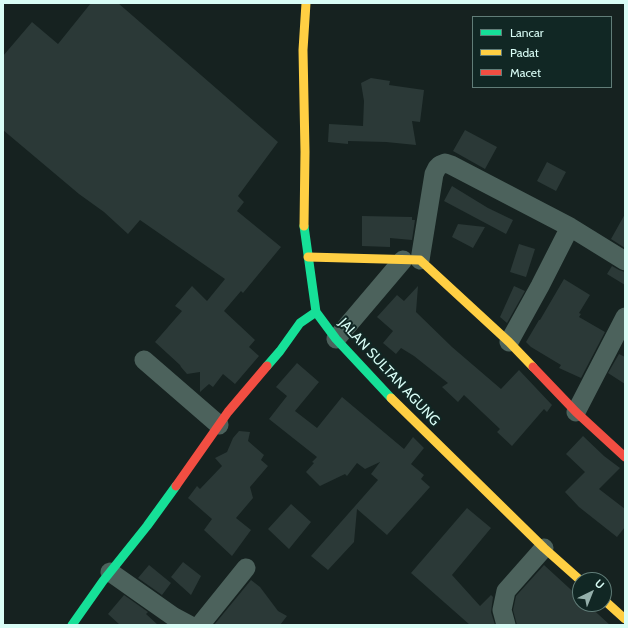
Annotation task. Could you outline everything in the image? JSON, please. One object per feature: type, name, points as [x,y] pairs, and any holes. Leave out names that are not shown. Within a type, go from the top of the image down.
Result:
[{"type":"street","name":"JALAN SULTAN AGUNG","points":[[306,3],[303,50],[305,152],[304,225],[316,312],[336,339],[379,386],[544,548],[572,573]]},
{"type":"street","points":[[336,339],[411,260],[434,174],[436,168],[440,165],[451,165],[570,227],[625,262]]},
{"type":"street","points":[[509,342],[570,227]]},
{"type":"street","points":[[308,257],[411,260],[509,342],[576,412],[625,457]]},
{"type":"street","points":[[72,625],[110,572],[147,526],[228,412],[280,351],[300,323],[316,312]]},
{"type":"street","points":[[576,412],[625,317]]},
{"type":"street","points":[[144,360],[219,425]]},
{"type":"street","points":[[506,625],[502,610],[503,598],[506,591],[544,548]]},
{"type":"street","points":[[200,625],[246,568]]},
{"type":"street","points":[[110,572],[174,617],[189,625]]},
{"type":"street","points":[[612,609],[621,620]]},
{"type":"building","points":[[91,3],[118,3],[278,142],[238,196],[244,202],[237,211],[281,247],[243,293],[241,291],[224,311],[255,340],[249,347],[259,356],[235,384],[223,374],[213,387],[209,384],[200,392],[200,372],[187,374],[180,365],[155,342],[182,311],[175,306],[192,286],[207,301],[225,279],[140,220],[128,234],[104,212],[79,194],[3,130],[3,56],[32,22],[58,44]]},
{"type":"building","points":[[371,78],[390,81],[389,85],[424,90],[420,122],[412,121],[416,145],[386,142],[348,141],[348,144],[328,142],[329,124],[363,126],[364,101],[361,83]]},
{"type":"building","points":[[465,130],[497,147],[485,169],[453,151]]},
{"type":"building","points":[[547,162],[566,172],[556,191],[537,181]]},
{"type":"building","points":[[452,186],[488,208],[513,220],[506,234],[444,201]]},
{"type":"building","points":[[625,214],[625,248],[611,239]]},
{"type":"building","points":[[362,216],[412,217],[412,220],[415,220],[412,240],[390,238],[390,247],[362,246]]},
{"type":"building","points":[[458,224],[485,227],[473,248],[452,237]]},
{"type":"building","points":[[519,244],[535,249],[526,277],[510,272]]},
{"type":"building","points":[[612,266],[625,272],[625,285],[607,274]]},
{"type":"building","points":[[564,279],[590,295],[579,313],[581,314],[579,317],[605,332],[581,378],[559,368],[561,365],[531,347],[526,342]]},
{"type":"building","points":[[418,286],[416,312],[452,347],[501,389],[519,370],[552,405],[547,412],[544,409],[512,446],[497,432],[500,429],[464,395],[458,402],[442,387],[448,383],[414,356],[401,348],[396,354],[383,343],[393,331],[377,317],[397,295],[404,301]]},
{"type":"building","points":[[514,286],[525,291],[507,323],[500,317]]},
{"type":"building","points":[[619,354],[625,357],[625,384],[608,373]]},
{"type":"building","points":[[297,363],[319,382],[295,411],[317,428],[342,397],[404,449],[413,437],[424,448],[411,464],[424,475],[421,479],[430,487],[387,535],[357,509],[354,542],[328,570],[311,556],[378,480],[371,474],[380,462],[365,469],[357,463],[347,476],[345,474],[320,486],[306,472],[317,457],[269,419],[287,396],[276,387]]},
{"type":"building","points":[[239,431],[250,432],[248,441],[264,455],[261,460],[268,466],[250,487],[253,498],[236,518],[251,530],[232,556],[204,530],[212,519],[188,498],[197,486],[200,489],[222,466],[215,458],[227,452],[233,438]]},
{"type":"building","points":[[583,436],[604,456],[620,468],[599,489],[625,509],[625,527],[617,537],[579,507],[565,492],[585,472],[566,454]]},
{"type":"building","points":[[291,504],[311,522],[289,549],[268,529]]},
{"type":"building","points":[[467,508],[491,528],[452,575],[480,606],[491,595],[493,597],[491,612],[495,625],[470,625],[411,573]]},
{"type":"building","points":[[183,562],[201,576],[191,595],[171,577]]},
{"type":"building","points":[[149,565],[171,583],[162,595],[138,578]]},
{"type":"building","points":[[544,565],[572,591],[572,612],[596,612],[610,625],[517,625],[513,610],[516,596]]},
{"type":"building","points":[[251,580],[260,587],[278,611],[287,616],[280,625],[214,625]]},
{"type":"building","points":[[124,595],[148,612],[146,614],[158,625],[120,625],[108,614]]},
{"type":"traffic: fast","points":[[304,226],[316,312],[336,339],[391,398]]},
{"type":"traffic: fast","points":[[267,366],[300,323],[316,312]]},
{"type":"traffic: fast","points":[[72,625],[103,581],[147,526],[176,486]]},
{"type":"traffic: slow","points":[[304,226],[305,152],[303,50],[306,3]]},
{"type":"traffic: slow","points":[[308,257],[420,260],[509,342],[533,367]]},
{"type":"traffic: slow","points":[[391,398],[544,548],[572,573]]},
{"type":"traffic: slow","points":[[612,607],[625,619]]},
{"type":"traffic: jam","points":[[176,486],[228,412],[267,366]]},
{"type":"traffic: jam","points":[[533,367],[576,412],[625,457]]}]
